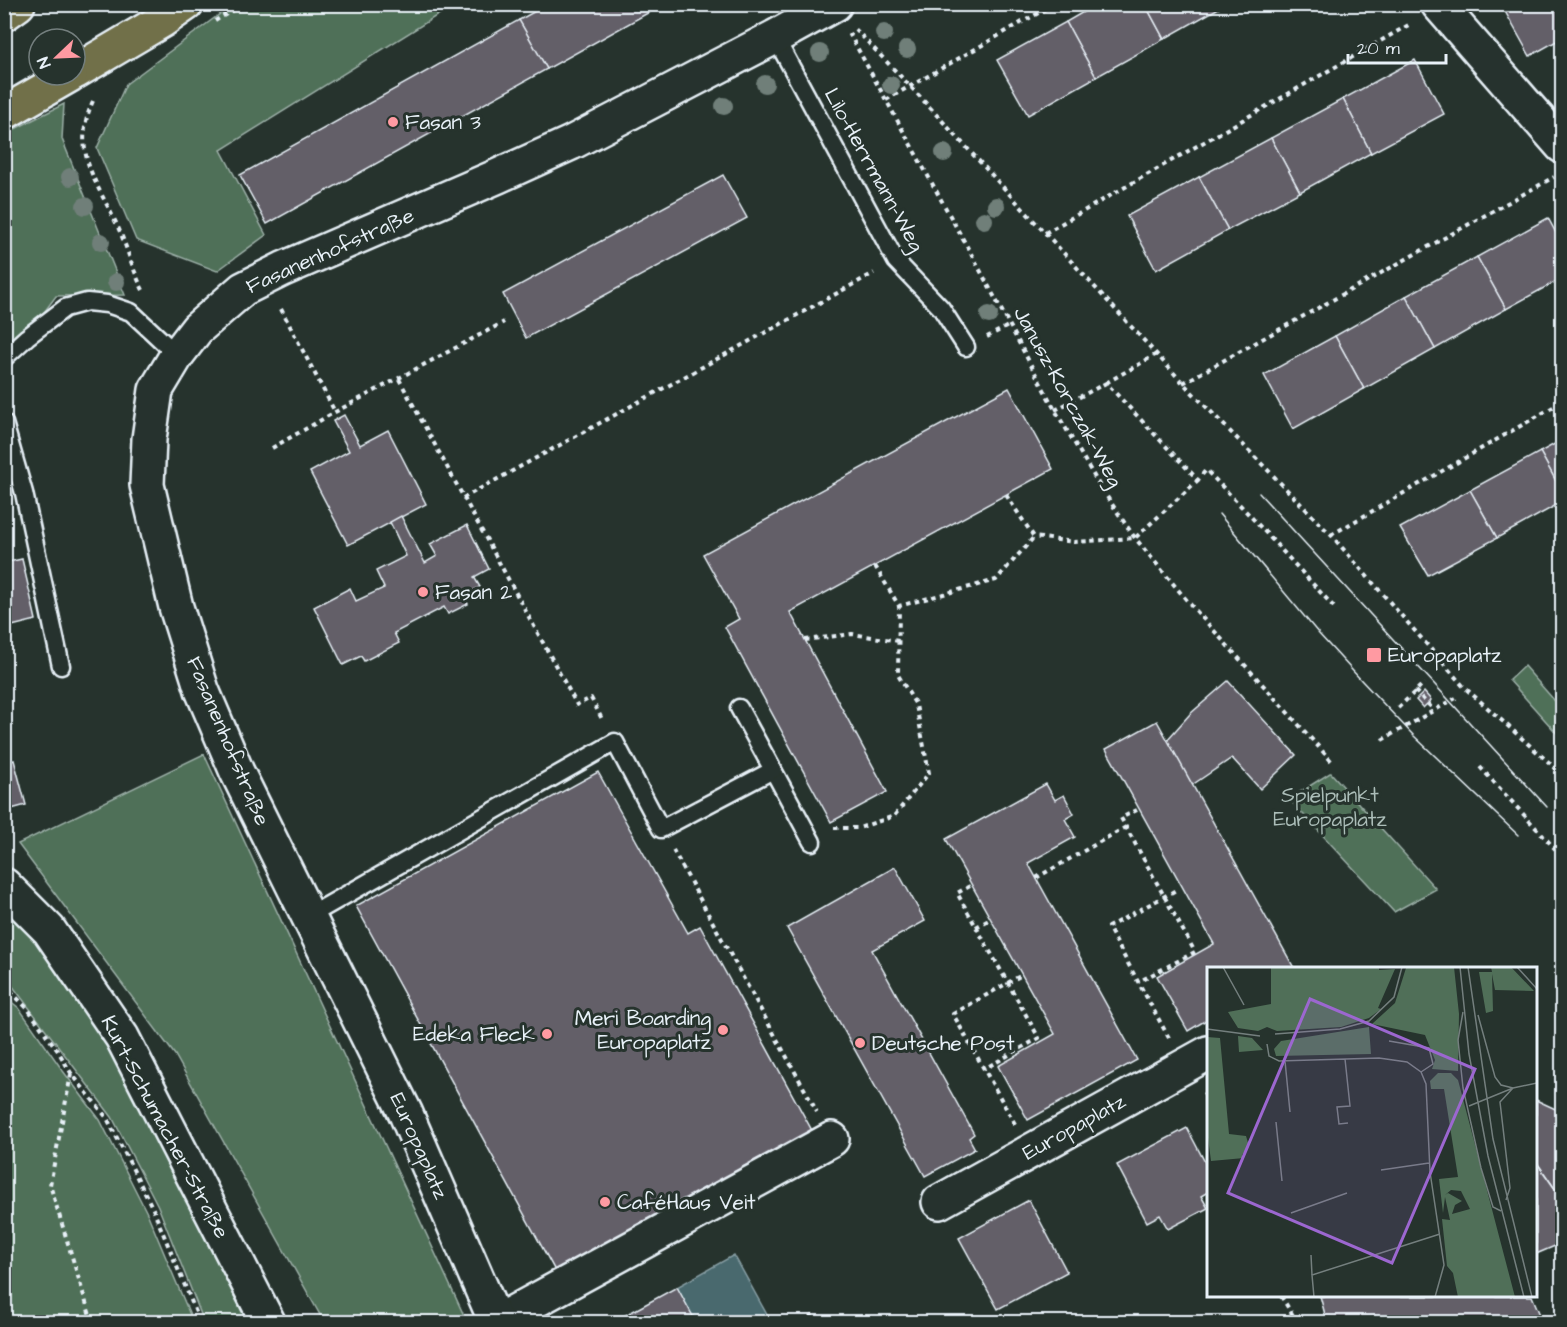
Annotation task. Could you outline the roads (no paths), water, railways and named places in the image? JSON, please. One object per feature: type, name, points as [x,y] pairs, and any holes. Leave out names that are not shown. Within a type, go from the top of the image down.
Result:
[{"type":"highway","points":[[4,14],[18,4]]},
{"type":"highway","points":[[87,82],[186,4]]},
{"type":"highway","points":[[4,113],[49,87]]},
{"type":"street","name":"Fasanenhofstraße","points":[[337,973],[237,772],[202,690],[176,607],[147,485],[149,439],[156,390],[197,329],[243,289],[283,269],[469,189],[571,142],[834,5]]},
{"type":"street","points":[[1439,6],[1563,146]]},
{"type":"street","name":"Kurt-Schumacher-Straße","points":[[4,885],[49,930],[122,1037],[268,1323]]},
{"type":"street","name":"Europaplatz","points":[[337,973],[406,1114],[496,1322],[832,1139]]},
{"type":"street","name":"Europaplatz","points":[[939,1202],[1198,1058]]},
{"type":"lane","name":"Lilo-Herrmann-Weg","points":[[775,37],[896,261],[941,308],[966,347]]},
{"type":"lane","points":[[4,358],[64,308],[87,302],[107,304],[131,312],[177,356]]},
{"type":"lane","points":[[4,423],[24,493],[61,666]]},
{"type":"lane","points":[[739,708],[809,836]]},
{"type":"lane","points":[[309,916],[615,742],[661,829],[773,770]]},
{"type":"water","points":[[734,1255],[771,1322],[696,1322],[677,1287]]},
{"type":"tram line","points":[[1259,493],[1547,807]]},
{"type":"tram line","points":[[1219,514],[1319,634],[1362,681],[1414,736],[1518,835]]},
{"type":"place","name":"Fasan 3","points":[[393,122]]},
{"type":"place","name":"Fasan 2","points":[[423,592]]},
{"type":"place","name":"Europaplatz","points":[[1374,655]]},
{"type":"place","name":"Meri Boarding Europaplatz","points":[[723,1030]]},
{"type":"place","name":"Edeka Fleck","points":[[547,1034]]},
{"type":"place","name":"Deutsche Post","points":[[860,1043]]},
{"type":"place","name":"CaféHaus Veit","points":[[605,1202]]},
{"type":"park label","name":"Spielpunkt Europaplatz","points":[[1330,807]]}]
